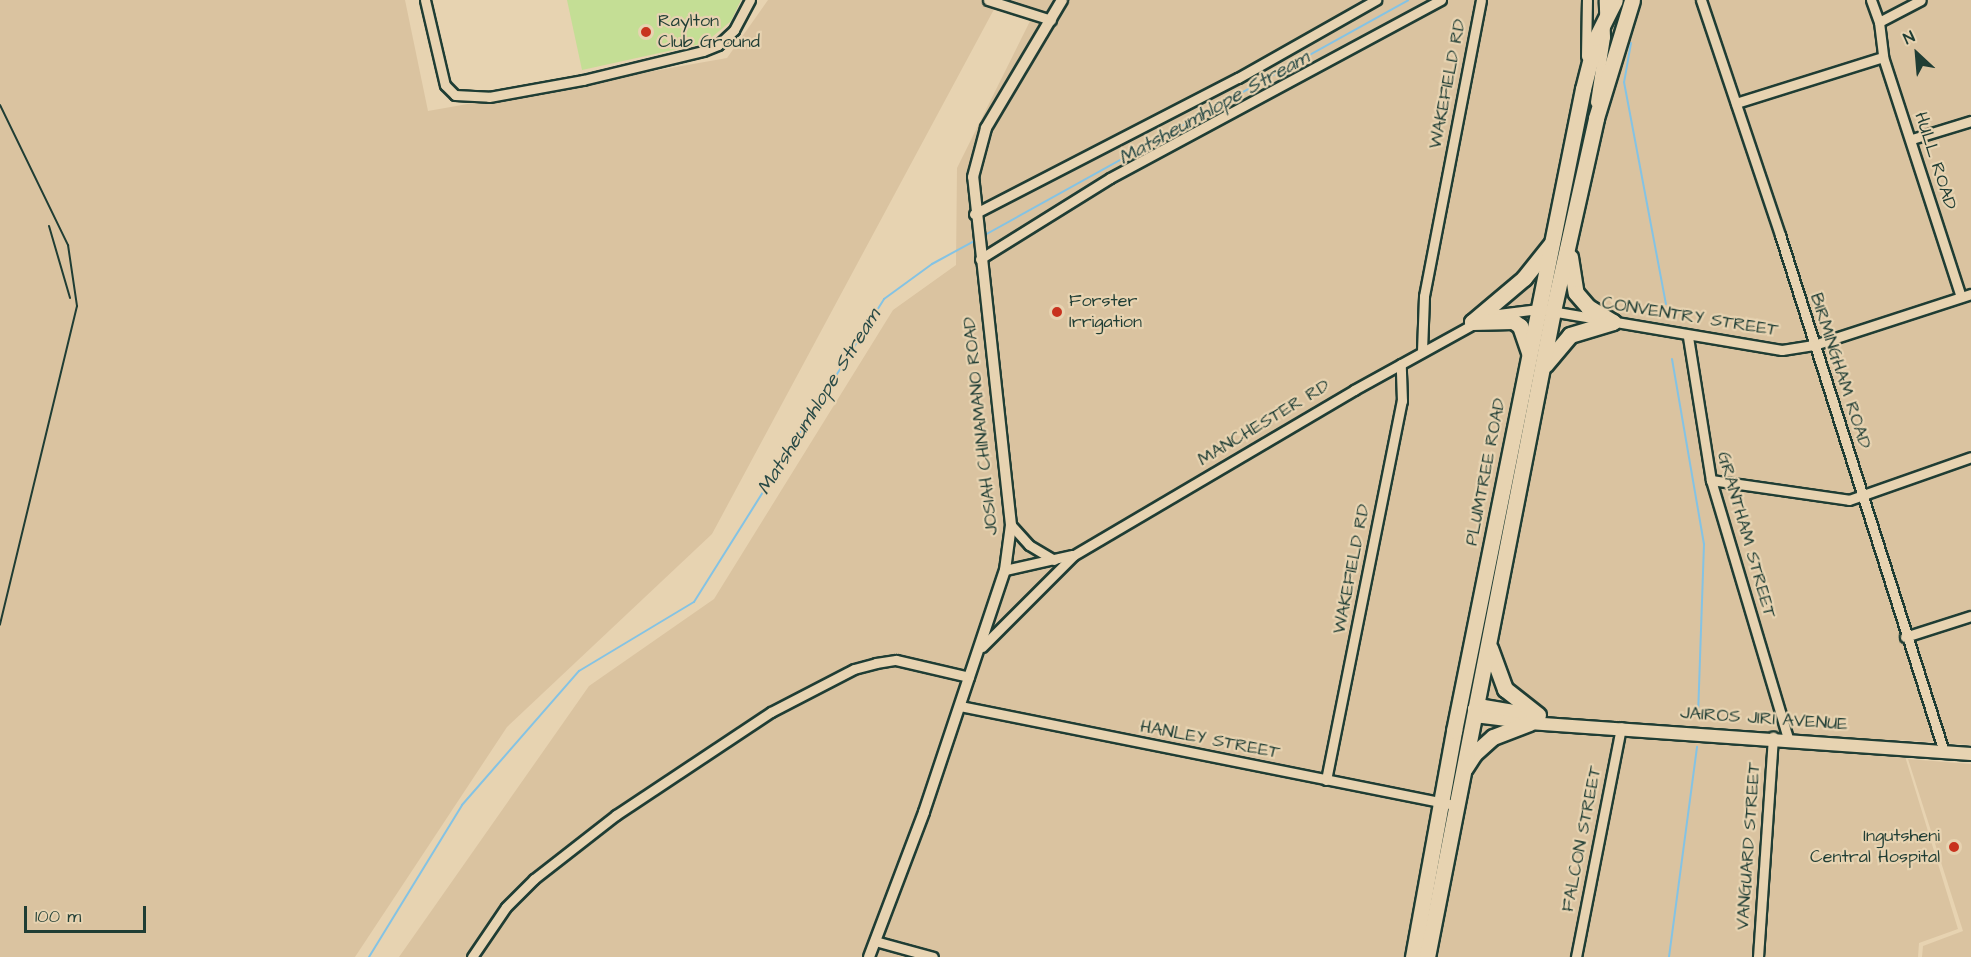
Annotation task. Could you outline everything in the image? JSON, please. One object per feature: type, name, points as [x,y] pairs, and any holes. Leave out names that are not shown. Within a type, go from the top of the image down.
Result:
[{"type":"highway","name":"PLUMTREE ROAD","points":[[1413,957],[1447,804],[1461,776],[1489,639],[1541,370],[1554,239],[1583,89],[1605,17],[1615,0]]},
{"type":"highway","name":"PLUMTREE ROAD","points":[[1427,957],[1454,730],[1530,352],[1569,248],[1596,118],[1632,0]]},
{"type":"highway","points":[[1473,322],[1524,278],[1554,239]]},
{"type":"highway","points":[[1569,248],[1576,292],[1588,307],[1613,322]]},
{"type":"highway","points":[[1473,322],[1514,321],[1520,326],[1530,352]]},
{"type":"highway","points":[[1541,370],[1570,335],[1613,322]]},
{"type":"highway","points":[[1461,776],[1474,754],[1493,737],[1534,719],[1505,689],[1493,665],[1489,639]]},
{"type":"highway","points":[[1454,730],[1474,709],[1464,684]]},
{"type":"main road","points":[[1474,709],[1483,717],[1534,719]]},
{"type":"main road","name":"JAIROS JIRI AVENUE","points":[[1534,719],[1971,754]]},
{"type":"street","points":[[425,0],[445,85],[463,96],[489,97],[583,80],[703,51],[727,39],[750,0]]},
{"type":"street","points":[[988,0],[1051,20]]},
{"type":"street","name":"JOSIAH CHINAMANO ROAD","points":[[869,957],[982,646],[1005,570],[1011,525],[974,214],[973,177],[979,143],[1010,83],[1062,0]]},
{"type":"street","points":[[974,214],[1238,78],[1376,0]]},
{"type":"street","points":[[980,257],[1110,178],[1441,0]]},
{"type":"street","name":"WAKEFIELD RD","points":[[1422,351],[1424,296],[1481,0]]},
{"type":"street","points":[[1583,89],[1587,0]]},
{"type":"street","points":[[1596,118],[1605,17],[1604,0]]},
{"type":"street","name":"BIRMINGHAM ROAD","points":[[1701,0],[1944,752]]},
{"type":"street","name":"HULL ROAD","points":[[1871,0],[1879,22],[1882,57],[1912,139],[1961,297]]},
{"type":"street","points":[[1879,22],[1921,0]]},
{"type":"street","points":[[1736,103],[1882,57]]},
{"type":"street","points":[[1912,139],[1971,121]]},
{"type":"street","name":"CONVENTRY STREET","points":[[1473,322],[1506,310],[1546,310],[1766,349],[1814,345],[1971,294]]},
{"type":"street","name":"MANCHESTER RD","points":[[1074,555],[1473,322]]},
{"type":"street","name":"GRANTHAM STREET","points":[[1688,337],[1711,480],[1788,738]]},
{"type":"street","name":"WAKEFIELD RD","points":[[1326,780],[1402,401],[1401,364]]},
{"type":"street","points":[[1711,480],[1835,499],[1862,497],[1971,457]]},
{"type":"street","points":[[1011,525],[1029,545],[1054,560]]},
{"type":"street","points":[[1005,570],[1074,555]]},
{"type":"street","points":[[982,646],[1074,555]]},
{"type":"street","points":[[1905,637],[1971,616]]},
{"type":"street","points":[[472,957],[506,907],[534,879],[616,814],[718,743],[771,712],[854,669],[876,663],[896,660],[969,677]]},
{"type":"street","name":"HANLEY STREET","points":[[960,706],[1447,804]]},
{"type":"street","name":"FALCON STREET","points":[[1576,957],[1621,727]]},
{"type":"street","name":"VANGUARD STREET","points":[[1758,957],[1773,737]]},
{"type":"street","points":[[875,941],[933,957]]},
{"type":"shaded area","points":[[0,0],[405,0],[428,111],[727,58],[768,0],[999,0],[712,534],[507,727],[355,957],[0,957]]},
{"type":"shaded area","points":[[1002,0],[1971,0],[1971,745],[1900,740],[1958,929],[1919,943],[1918,957],[399,957],[589,686],[714,599],[893,310],[956,265],[957,168],[1034,13]]},
{"type":"shaded area","name":"Ingutsheni Central Hospital","points":[[1908,759],[1971,764],[1971,957],[1922,957],[1923,946],[1963,931]]},
{"type":"green space","name":"Raylton Club Ground","points":[[567,0],[741,0],[731,21],[705,43],[582,70]]},
{"type":"waterway","name":"Matsheumhlope Stream","points":[[983,236],[1408,0]]},
{"type":"waterway","points":[[1631,43],[1624,82],[1666,304]]},
{"type":"waterway","name":"Matsheumhlope Stream","points":[[369,957],[462,805],[579,671],[694,602],[884,299],[932,264],[976,240]]},
{"type":"waterway","points":[[1672,359],[1704,544],[1698,716]]},
{"type":"waterway","points":[[1669,957],[1697,747]]},
{"type":"railway","points":[[0,105],[68,245],[77,306],[0,625]]},
{"type":"railway","points":[[49,226],[70,298]]},
{"type":"place","name":"Raylton Club Ground","points":[[646,32]]},
{"type":"place","name":"Forster Irrigation","points":[[1057,312]]},
{"type":"place","name":"Ingutsheni Central Hospital","points":[[1954,847]]}]
